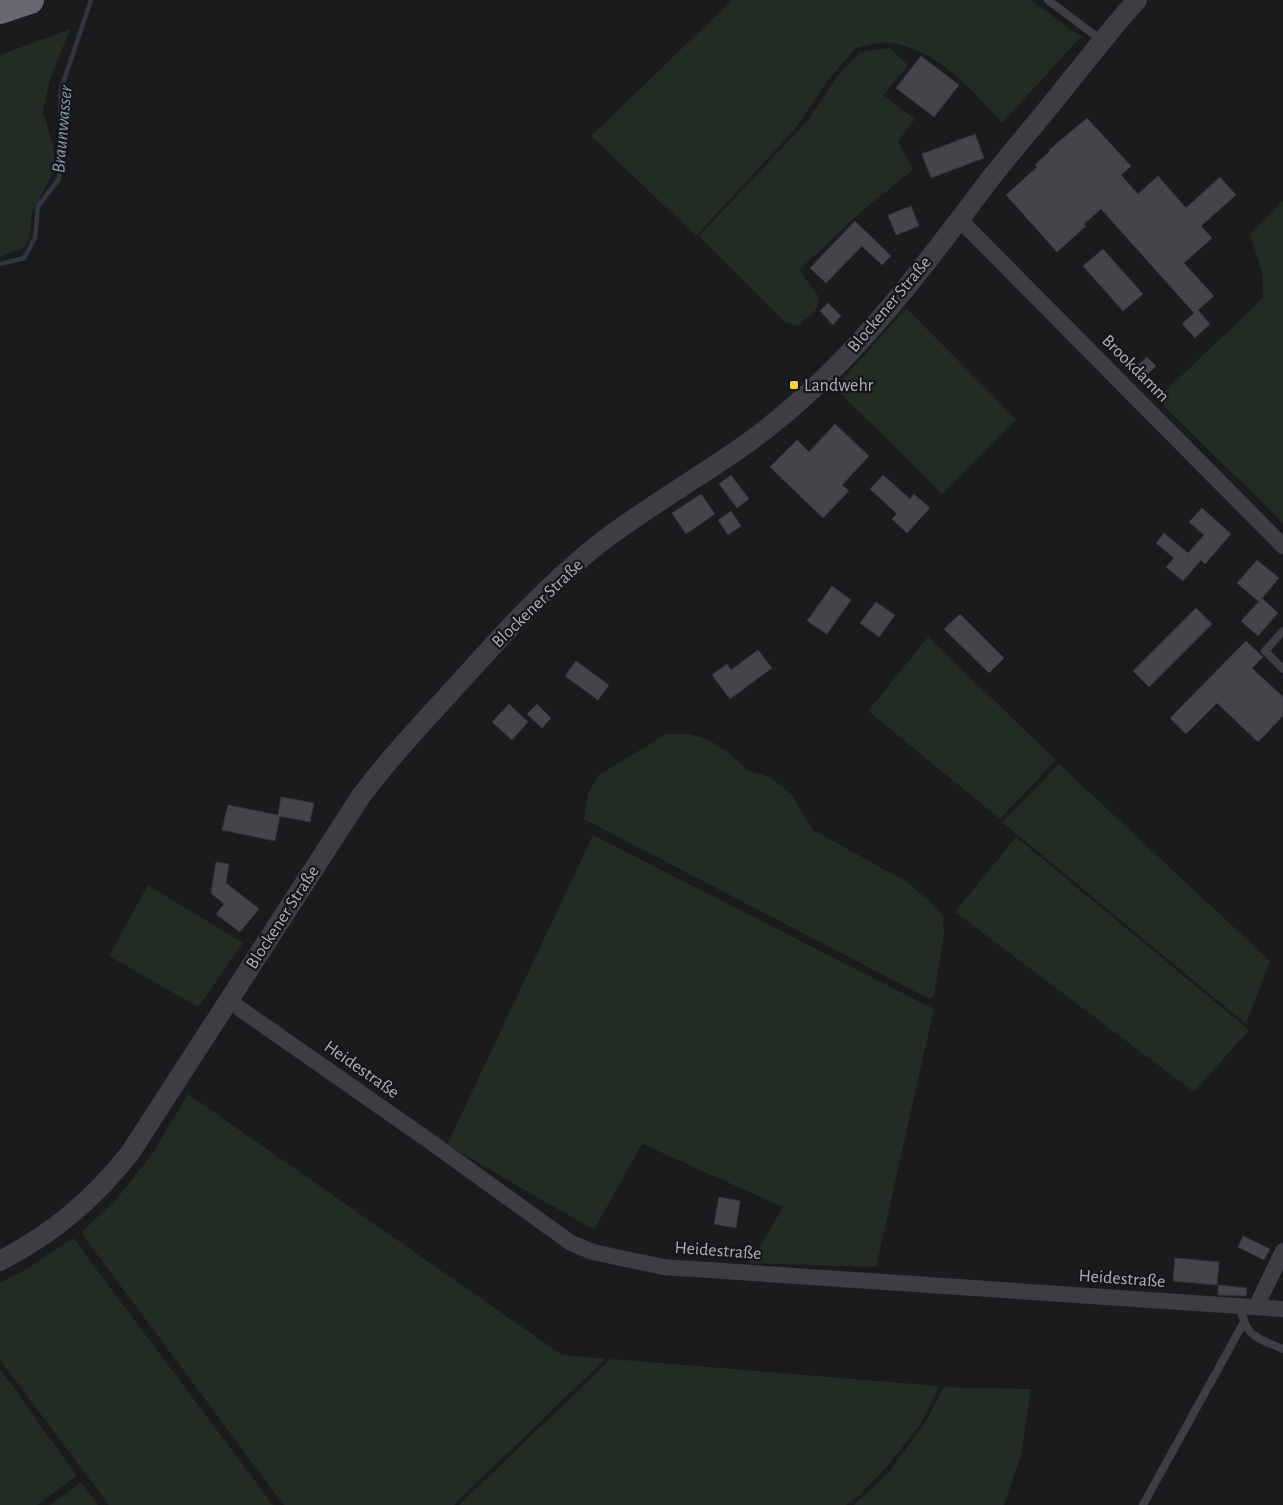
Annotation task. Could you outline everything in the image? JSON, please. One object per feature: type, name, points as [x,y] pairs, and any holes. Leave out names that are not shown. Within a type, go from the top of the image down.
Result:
[{"type":"highway","points":[[0,10],[30,0]]},
{"type":"street","name":"Blockener Straße","points":[[0,1261],[29,1246],[53,1230],[80,1208],[111,1177],[149,1126],[361,796],[384,766],[476,664],[554,583],[599,544],[666,496],[741,447],[775,421],[812,389],[869,331],[1136,0]]},
{"type":"street","name":"Brookdamm","points":[[960,220],[1283,546]]},
{"type":"street","name":"Heidestraße","points":[[229,1001],[571,1243],[593,1252],[663,1267],[1247,1312],[1283,1309]]},
{"type":"street","points":[[1247,1312],[1283,1251]]},
{"type":"lane","points":[[1048,0],[1102,42]]},
{"type":"lane","points":[[1283,631],[1265,651],[1283,669]]},
{"type":"lane","points":[[1247,1312],[1251,1334],[1283,1349]]},
{"type":"lane","points":[[1143,1505],[1247,1312]]},
{"type":"shaded area","points":[[732,0],[1031,0],[1081,37],[1002,123],[966,85],[938,62],[923,53],[907,47],[886,43],[856,48],[828,80],[794,130],[696,236],[591,136]]},
{"type":"shaded area","points":[[70,29],[50,80],[43,111],[53,145],[55,168],[32,213],[30,236],[24,248],[0,257],[0,55]]},
{"type":"shaded area","points":[[890,48],[908,65],[883,95],[915,119],[898,141],[913,170],[862,211],[799,270],[819,297],[816,310],[798,326],[785,322],[699,236],[808,120],[838,75],[860,52]]},
{"type":"shaded area","points":[[1283,200],[1283,523],[1157,399],[1263,298],[1262,272],[1250,234]]},
{"type":"shaded area","points":[[906,308],[1016,419],[942,494],[835,388]]},
{"type":"shaded area","points":[[928,637],[1056,760],[1000,819],[868,711]]},
{"type":"shaded area","points":[[666,734],[689,734],[708,739],[749,771],[770,777],[792,795],[813,830],[907,882],[928,900],[943,915],[944,935],[934,996],[929,999],[584,819],[588,793],[599,775]]},
{"type":"shaded area","points":[[1059,764],[1270,961],[1246,1024],[1002,822]]},
{"type":"shaded area","points":[[593,835],[934,1009],[876,1267],[750,1263],[783,1207],[642,1144],[594,1230],[447,1145]]},
{"type":"shaded area","points":[[1016,837],[1249,1030],[1194,1092],[955,912]]},
{"type":"shaded area","points":[[148,885],[243,943],[198,1007],[109,956]]},
{"type":"shaded area","points":[[188,1094],[562,1355],[605,1359],[454,1505],[284,1505],[81,1233],[118,1197],[152,1154]]},
{"type":"shaded area","points":[[73,1238],[273,1505],[109,1505],[0,1360],[0,1283],[30,1267]]},
{"type":"shaded area","points":[[611,1359],[939,1386],[922,1422],[890,1463],[859,1496],[846,1505],[459,1505]]},
{"type":"shaded area","points":[[0,1369],[77,1476],[37,1505],[0,1505]]},
{"type":"shaded area","points":[[944,1387],[1031,1389],[1021,1455],[1004,1505],[854,1505],[888,1473],[923,1426]]},
{"type":"shaded area","points":[[81,1482],[98,1505],[50,1505]]},
{"type":"building","points":[[921,56],[959,85],[934,117],[896,88]]},
{"type":"building","points":[[1087,118],[1131,166],[1121,175],[1138,194],[1158,176],[1186,208],[1220,177],[1236,195],[1201,226],[1212,238],[1184,263],[1214,296],[1198,310],[1210,324],[1195,338],[1182,324],[1194,313],[1101,209],[1084,224],[1086,226],[1057,252],[1006,195],[1037,167],[1035,165],[1049,150]]},
{"type":"building","points":[[975,134],[984,158],[931,178],[922,154]]},
{"type":"building","points":[[911,206],[919,226],[896,235],[888,215]]},
{"type":"building","points":[[855,221],[891,256],[882,265],[862,246],[826,283],[810,268]]},
{"type":"building","points":[[1103,249],[1143,294],[1123,311],[1083,266]]},
{"type":"building","points":[[828,303],[841,316],[833,325],[820,311]]},
{"type":"building","points":[[1147,357],[1156,366],[1146,376],[1137,366]]},
{"type":"building","points":[[835,424],[869,456],[842,485],[849,491],[823,518],[770,467],[797,440],[809,452]]},
{"type":"building","points":[[731,475],[749,499],[737,508],[719,484]]},
{"type":"building","points":[[883,475],[910,499],[914,494],[930,508],[907,533],[892,519],[897,514],[870,489]]},
{"type":"building","points":[[701,494],[715,514],[686,534],[672,513]]},
{"type":"building","points":[[1202,508],[1231,534],[1205,564],[1201,560],[1183,581],[1166,567],[1174,558],[1156,543],[1164,533],[1188,553],[1204,535],[1189,522]]},
{"type":"building","points":[[731,511],[741,526],[728,535],[718,520]]},
{"type":"building","points":[[1257,560],[1279,578],[1259,602],[1237,583]]},
{"type":"building","points":[[832,586],[851,600],[827,634],[807,621]]},
{"type":"building","points":[[1262,598],[1278,613],[1258,636],[1241,621]]},
{"type":"building","points":[[876,602],[895,615],[879,637],[860,623]]},
{"type":"building","points":[[1196,608],[1212,624],[1149,687],[1133,671]]},
{"type":"building","points":[[960,614],[1004,658],[989,673],[944,629]]},
{"type":"building","points":[[1246,641],[1263,657],[1252,668],[1283,697],[1283,716],[1258,742],[1217,703],[1186,734],[1170,718]]},
{"type":"building","points":[[758,650],[772,668],[730,699],[712,675],[727,664],[731,670]]},
{"type":"building","points":[[576,661],[609,685],[598,700],[565,676]]},
{"type":"building","points":[[509,704],[528,722],[512,740],[492,722]]},
{"type":"building","points":[[537,704],[551,718],[542,728],[527,714]]},
{"type":"building","points":[[281,797],[314,803],[310,822],[280,816],[275,841],[222,830],[228,805],[278,815]]},
{"type":"building","points":[[216,862],[229,864],[226,883],[259,909],[240,932],[216,914],[224,904],[211,893]]},
{"type":"building","points":[[719,1197],[740,1201],[736,1228],[714,1224]]},
{"type":"building","points":[[1243,1236],[1270,1249],[1264,1260],[1238,1247]]},
{"type":"building","points":[[1175,1258],[1219,1262],[1217,1285],[1173,1281]]},
{"type":"building","points":[[1218,1285],[1247,1288],[1246,1296],[1218,1295]]},
{"type":"waterway","name":"Braunwasser","points":[[0,264],[24,258],[35,238],[38,206],[59,179],[61,89],[91,0]]},
{"type":"place","name":"Landwehr","points":[[794,385]]}]
